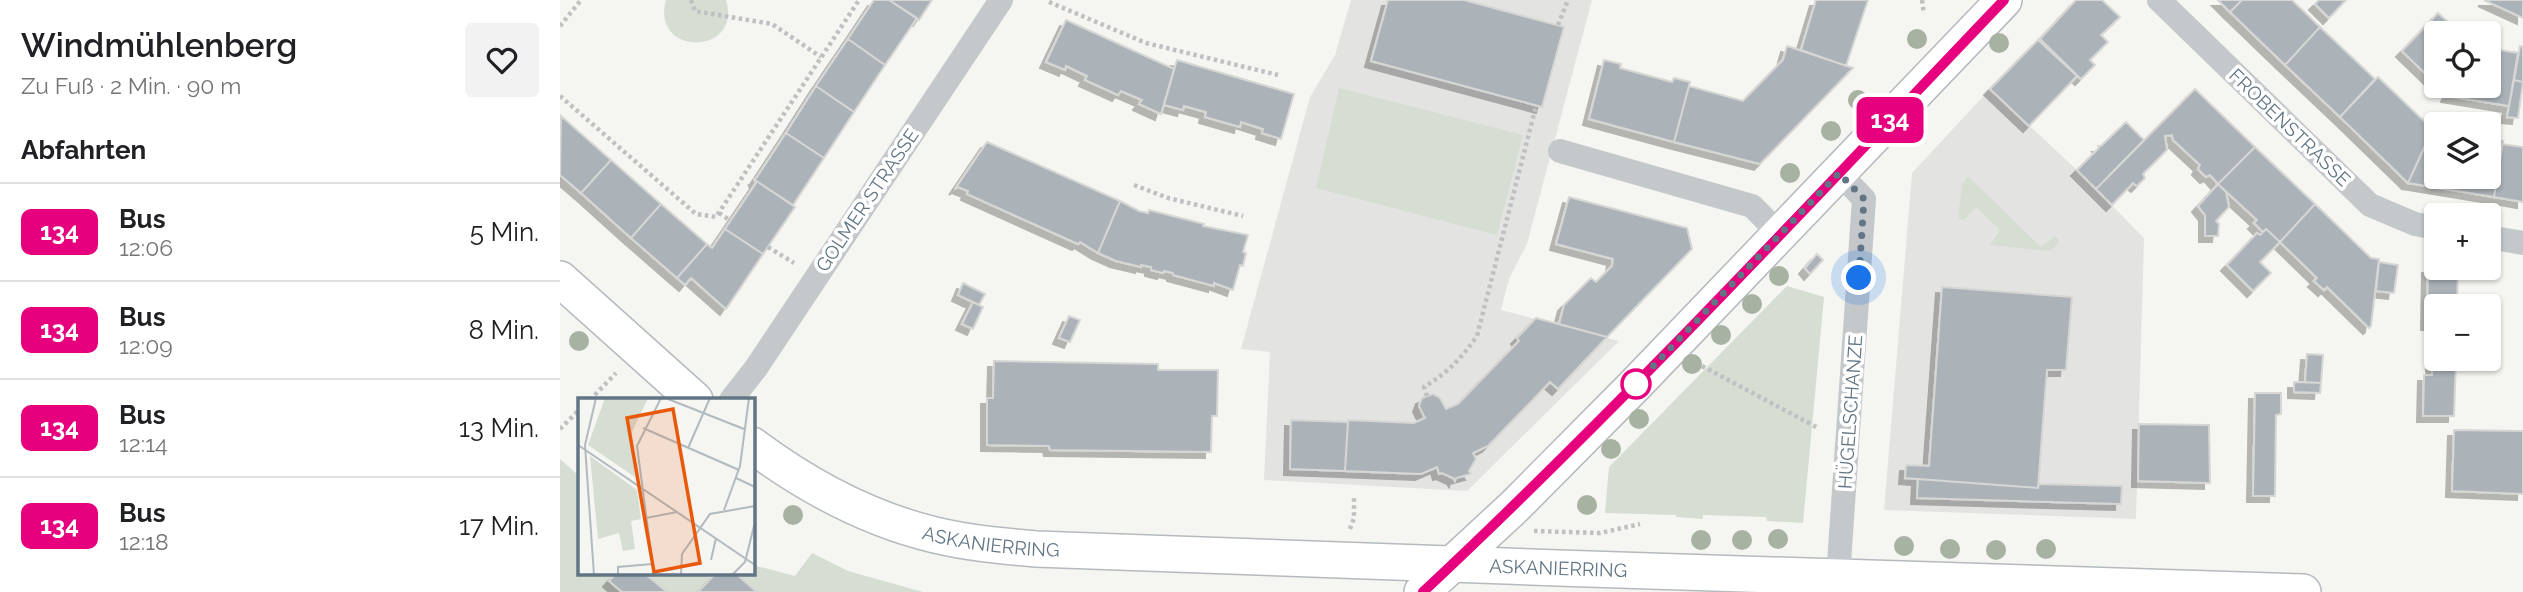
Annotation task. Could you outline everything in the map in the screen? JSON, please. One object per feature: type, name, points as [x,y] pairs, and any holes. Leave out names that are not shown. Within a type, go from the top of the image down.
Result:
[{"type":"main road","points":[[1422,592],[1489,530],[1636,384],[2004,0]]},
{"type":"main road","points":[[560,279],[693,398]]},
{"type":"main road","name":"ASKANIERRING","points":[[754,446],[789,472],[844,502],[933,535],[1036,549],[2303,592]]},
{"type":"street","name":"GOLMER STRASSE","points":[[734,398],[1001,0]]},
{"type":"street","name":"FROBENSTRASSE","points":[[2159,0],[2370,205],[2424,226]]},
{"type":"street","points":[[1560,151],[1752,206],[1780,234]]},
{"type":"street","name":"HÜGELSCHANZE","points":[[1838,577],[1864,199],[1839,173]]},
{"type":"street","points":[[2501,239],[2523,243]]},
{"type":"path","points":[[560,26],[581,0]]},
{"type":"path","points":[[691,0],[695,11],[772,24],[821,57]]},
{"type":"path","points":[[560,96],[696,214],[716,217],[859,0]]},
{"type":"path","points":[[1558,25],[1569,0]]},
{"type":"path","points":[[1922,0],[1924,14]]},
{"type":"path","points":[[1049,2],[1146,43],[1278,75]]},
{"type":"path","points":[[1427,396],[1424,387],[1441,377],[1462,358],[1477,336],[1536,106]]},
{"type":"path","points":[[1134,185],[1168,198],[1243,216]]},
{"type":"path","points":[[719,213],[731,221]]},
{"type":"path","points":[[768,247],[799,266]]},
{"type":"path","points":[[592,398],[637,350]]},
{"type":"path","points":[[1702,366],[1818,428]]},
{"type":"path","points":[[560,429],[578,411]]},
{"type":"path","points":[[1489,530],[1600,533],[1640,524]]},
{"type":"shaded area","points":[[666,0],[726,0],[728,18],[722,32],[710,40],[682,40],[671,32],[665,19]]},
{"type":"shaded area","points":[[1351,0],[1592,0],[1527,244],[1509,279],[1501,310],[1619,341],[1467,491],[1264,480],[1270,352],[1241,349],[1310,97],[1335,55]]},
{"type":"shaded area","points":[[1339,88],[1523,135],[1497,235],[1316,188]]},
{"type":"shaded area","points":[[1990,89],[2077,170],[2144,238],[2136,519],[1884,510],[1912,173]]},
{"type":"shaded area","points":[[1968,176],[2041,247],[2055,236],[2059,240],[2055,247],[2049,251],[1990,245],[2000,230],[1976,207],[1965,219],[1960,220],[1958,217],[1962,184]]},
{"type":"shaded area","points":[[1787,286],[1824,297],[1803,523],[1767,521],[1766,517],[1703,515],[1703,519],[1676,515],[1605,513],[1609,467]]},
{"type":"shaded area","points":[[560,459],[578,475],[578,574],[754,574],[754,565],[795,576],[812,553],[848,571],[923,592],[560,592]]},
{"type":"building","points":[[874,0],[889,0],[917,18],[885,65],[848,39]]},
{"type":"building","points":[[889,0],[932,0],[919,20]]},
{"type":"building","points":[[1388,0],[1464,0],[1564,27],[1542,107],[1371,61]]},
{"type":"building","points":[[1816,0],[1868,0],[1846,66],[1801,50]]},
{"type":"building","points":[[2076,0],[2102,0],[2120,17],[2101,35],[2108,42],[2090,60],[2095,65],[2081,79],[2040,39]]},
{"type":"building","points":[[2218,0],[2242,0],[2230,12]]},
{"type":"building","points":[[2242,0],[2292,0],[2320,27],[2285,65],[2230,12]]},
{"type":"building","points":[[2319,0],[2346,0],[2329,18],[2315,4]]},
{"type":"building","points":[[2484,0],[2523,0],[2523,18]]},
{"type":"building","points":[[2438,13],[2447,21],[2430,21]]},
{"type":"building","points":[[1066,20],[1174,69],[1161,114],[1139,104],[1142,100],[1121,91],[1118,95],[1085,80],[1087,76],[1066,66],[1065,70],[1046,62]]},
{"type":"building","points":[[2320,27],[2375,79],[2340,117],[2285,65]]},
{"type":"building","points":[[2424,28],[2424,72],[2402,51]]},
{"type":"building","points":[[848,39],[885,65],[854,112],[816,86]]},
{"type":"building","points":[[2038,40],[2077,76],[2029,126],[1990,89]]},
{"type":"building","points":[[1787,46],[1853,68],[1760,164],[1674,142],[1689,86],[1743,101],[1783,60]]},
{"type":"building","points":[[2520,46],[2523,47],[2523,82],[2514,80]]},
{"type":"building","points":[[2501,50],[2518,53],[2509,106],[2459,98],[2501,98]]},
{"type":"building","points":[[1177,60],[1294,94],[1281,139],[1262,133],[1263,129],[1241,122],[1240,127],[1205,117],[1206,112],[1184,106],[1183,110],[1164,105]]},
{"type":"building","points":[[1604,60],[1621,64],[1620,68],[1672,82],[1674,78],[1690,82],[1674,142],[1589,119]]},
{"type":"building","points":[[2378,77],[2424,121],[2424,148],[2408,183],[2340,117]]},
{"type":"building","points":[[2514,80],[2523,82],[2518,118],[2507,117]]},
{"type":"building","points":[[816,86],[854,112],[824,158],[786,133]]},
{"type":"building","points":[[2195,89],[2255,147],[2218,184],[2210,175],[2206,177],[2198,169],[2200,165],[2173,140],[2172,135],[2165,136],[2167,150],[2143,174],[2145,178],[2137,186],[2133,183],[2112,205],[2096,189]]},
{"type":"building","points":[[561,116],[611,160],[581,193],[560,175]]},
{"type":"building","points":[[2126,122],[2144,140],[2096,189],[2077,170],[2098,146]]},
{"type":"building","points":[[786,133],[824,158],[793,205],[755,180]]},
{"type":"building","points":[[987,142],[1120,201],[1098,253],[1080,242],[1078,244],[967,194],[968,191],[958,187],[955,189]]},
{"type":"building","points":[[2502,144],[2523,147],[2523,202],[2494,197],[2495,189],[2501,189]]},
{"type":"building","points":[[2255,147],[2315,204],[2280,242],[2266,229],[2263,232],[2254,223],[2257,220],[2218,184]]},
{"type":"building","points":[[2424,148],[2424,186],[2408,183]]},
{"type":"building","points":[[611,160],[661,204],[631,238],[581,193]]},
{"type":"building","points":[[755,180],[795,207],[763,254],[725,229],[756,183]]},
{"type":"building","points":[[2218,184],[2226,192],[2229,207],[2216,221],[2219,224],[2218,236],[2205,236],[2205,215],[2198,206]]},
{"type":"building","points":[[2445,189],[2495,189],[2494,197]]},
{"type":"building","points":[[1569,197],[1687,228],[1692,249],[1607,337],[1559,324],[1564,305],[1591,278],[1596,282],[1612,266],[1613,259],[1556,244]]},
{"type":"building","points":[[1120,201],[1139,211],[1148,213],[1149,210],[1204,224],[1203,226],[1248,235],[1243,252],[1246,253],[1243,266],[1240,265],[1233,290],[1173,273],[1151,270],[1151,267],[1116,261],[1098,253]]},
{"type":"building","points":[[661,204],[707,244],[677,278],[631,238]]},
{"type":"building","points":[[2315,204],[2371,258],[2379,259],[2369,328],[2327,287],[2324,290],[2314,281],[2317,278],[2280,242]]},
{"type":"building","points":[[725,229],[763,254],[726,309],[691,278],[685,285],[677,278],[707,244],[712,248]]},
{"type":"building","points":[[2266,229],[2280,242],[2260,262],[2271,273],[2253,291],[2227,265],[2257,233],[2260,235]]},
{"type":"building","points":[[1817,254],[1823,260],[1810,274],[1805,268]]},
{"type":"building","points":[[2379,262],[2398,265],[2394,293],[2376,291]]},
{"type":"building","points":[[2428,280],[2458,280],[2457,294],[2428,294]]},
{"type":"building","points":[[963,283],[985,294],[979,305],[958,295]]},
{"type":"building","points":[[1942,287],[2072,297],[2066,370],[2047,370],[2038,488],[1905,478],[1906,465],[1929,466]]},
{"type":"building","points":[[973,302],[983,307],[973,329],[962,324]]},
{"type":"building","points":[[1069,316],[1080,320],[1070,342],[1059,338]]},
{"type":"building","points":[[1536,318],[1607,337],[1558,389],[1550,382],[1488,446],[1473,453],[1476,459],[1469,471],[1471,474],[1456,478],[1455,481],[1442,473],[1439,474],[1437,467],[1421,474],[1345,471],[1348,420],[1414,423],[1425,418],[1419,406],[1422,398],[1433,394],[1440,398],[1446,409],[1458,404],[1519,341],[1517,338]]},
{"type":"building","points":[[2307,354],[2323,355],[2321,383],[2305,382]]},
{"type":"building","points":[[994,361],[1158,364],[1158,370],[1218,370],[1217,416],[1212,416],[1211,452],[1050,450],[1049,446],[987,445],[987,398],[993,398]]},
{"type":"building","points":[[2432,371],[2456,371],[2454,416],[2423,416],[2424,375],[2432,375]]},
{"type":"building","points":[[2294,382],[2321,383],[2320,393],[2294,392]]},
{"type":"building","points":[[2255,393],[2281,393],[2281,414],[2276,415],[2275,496],[2253,496]]},
{"type":"building","points":[[1291,420],[1348,422],[1345,471],[1290,469]]},
{"type":"building","points":[[2139,424],[2209,425],[2210,483],[2138,481]]},
{"type":"building","points":[[2454,430],[2523,431],[2523,494],[2452,491]]},
{"type":"building","points":[[1918,479],[2038,488],[2039,484],[2122,486],[2121,504],[1917,498]]},
{"type":"building","points":[[615,574],[645,574],[667,592],[622,592],[609,581]]},
{"type":"building","points":[[715,574],[736,574],[757,592],[698,592]]},
{"type":"bus line","name":"134","points":[[1423,592],[1515,506],[1636,384],[2004,0]]},
{"type":"route","points":[[1636,384],[1839,173],[1864,199],[1859,278]]}]
